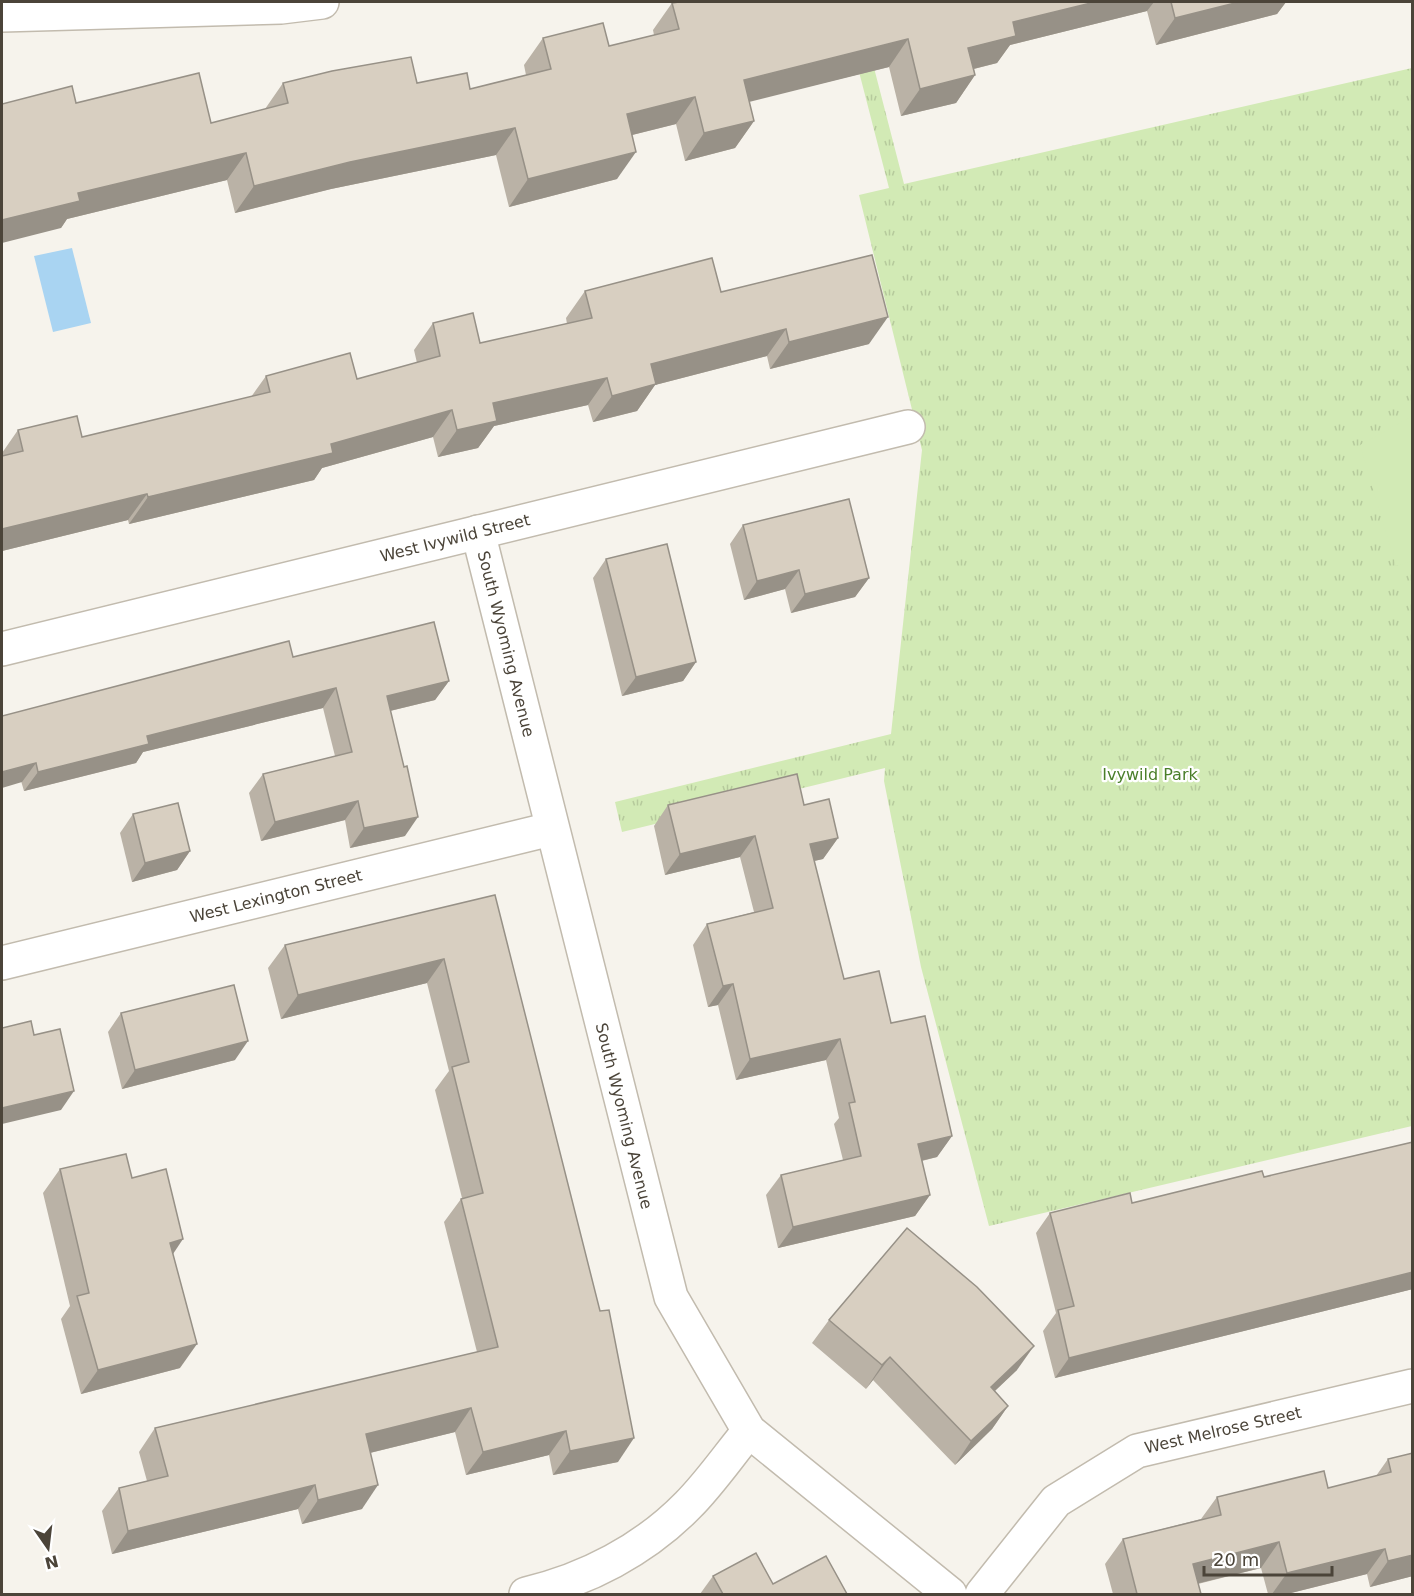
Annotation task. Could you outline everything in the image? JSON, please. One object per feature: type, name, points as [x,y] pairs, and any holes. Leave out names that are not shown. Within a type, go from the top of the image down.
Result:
[{"type":"street","points":[[2,15],[281,7],[322,2]]},
{"type":"street","name":"West Ivywild Street","points":[[2,649],[908,427]]},
{"type":"street","name":"South Wyoming Avenue","points":[[478,532],[551,829],[671,1297],[749,1431],[950,1594]]},
{"type":"street","name":"West Lexington Street","points":[[2,963],[551,829]]},
{"type":"street","name":"West Melrose Street","points":[[982,1594],[1056,1501],[1137,1451],[1413,1386]]},
{"type":"street","points":[[526,1594],[564,1586],[630,1552],[688,1506],[749,1431]]},
{"type":"green space","name":"Ivywild Park","points":[[841,2],[857,2],[904,184],[1412,68],[1412,1126],[989,1226],[921,967],[884,781],[885,768],[622,832],[615,802],[891,734],[922,450],[859,195],[889,188]]},
{"type":"green space","points":[[1412,416],[1412,561],[1396,566],[1360,445]]},
{"type":"water","points":[[72,248],[91,323],[53,332],[34,256]]},
{"type":"building","points":[[1095,2],[1013,22],[1016,36],[968,48],[975,75],[920,89],[908,39],[744,80],[754,121],[704,133],[695,97],[627,114],[636,152],[528,179],[515,128],[350,162],[254,186],[246,153],[78,193],[80,201],[2,220],[2,104],[72,86],[76,103],[199,73],[211,123],[288,103],[283,83],[332,71],[411,57],[417,83],[467,73],[470,89],[551,69],[543,38],[603,23],[609,46],[679,29],[672,3]]},
{"type":"building","points":[[1171,2],[1239,2],[1175,18]]},
{"type":"building","points":[[872,255],[888,317],[789,342],[786,329],[651,364],[656,384],[612,396],[607,378],[493,403],[497,421],[457,430],[452,410],[331,444],[333,453],[2,529],[2,456],[23,451],[18,430],[77,416],[82,437],[270,392],[266,376],[350,353],[357,379],[440,356],[433,323],[473,313],[480,343],[592,318],[585,291],[712,258],[721,292]]},
{"type":"building","points":[[849,499],[869,578],[805,594],[799,570],[757,581],[743,525]]},
{"type":"building","points":[[667,544],[696,662],[636,677],[606,559]]},
{"type":"building","points":[[434,622],[449,681],[387,696],[404,767],[407,766],[418,817],[364,828],[358,801],[275,822],[263,774],[352,752],[336,688],[147,736],[149,744],[38,772],[36,763],[2,772],[2,716],[289,641],[293,657]]},
{"type":"building","points":[[797,774],[804,805],[829,799],[838,838],[810,844],[844,979],[879,971],[891,1023],[925,1016],[952,1136],[918,1144],[930,1195],[793,1227],[781,1175],[861,1156],[849,1103],[855,1102],[840,1039],[750,1059],[733,984],[723,986],[707,924],[773,908],[755,836],[680,854],[668,805]]},
{"type":"building","points":[[178,803],[190,851],[145,863],[133,814]]},
{"type":"building","points":[[495,895],[600,1311],[609,1310],[634,1438],[570,1451],[566,1431],[483,1452],[471,1408],[366,1434],[378,1485],[318,1500],[315,1485],[128,1531],[119,1488],[168,1476],[155,1428],[498,1347],[461,1199],[483,1193],[452,1067],[469,1062],[444,959],[298,995],[285,945]]},
{"type":"building","points":[[234,985],[248,1041],[135,1070],[121,1013]]},
{"type":"building","points":[[31,1021],[34,1035],[60,1029],[74,1091],[2,1108],[2,1028]]},
{"type":"building","points":[[1413,1142],[1413,1272],[1069,1358],[1058,1310],[1074,1306],[1050,1213],[1130,1193],[1132,1203],[1262,1171],[1264,1177]]},
{"type":"building","points":[[126,1154],[132,1178],[166,1169],[183,1239],[170,1243],[197,1344],[98,1370],[77,1296],[89,1293],[60,1169]]},
{"type":"building","points":[[907,1228],[977,1287],[1034,1346],[991,1387],[1008,1406],[971,1441],[890,1357],[882,1365],[829,1320]]},
{"type":"building","points":[[1413,1453],[1413,1555],[1388,1561],[1385,1549],[1287,1573],[1279,1542],[1193,1564],[1201,1594],[1137,1594],[1123,1539],[1221,1515],[1217,1497],[1324,1471],[1328,1488],[1391,1472],[1388,1459]]},
{"type":"building","points":[[756,1553],[773,1584],[826,1556],[847,1594],[723,1594],[713,1576]]}]
